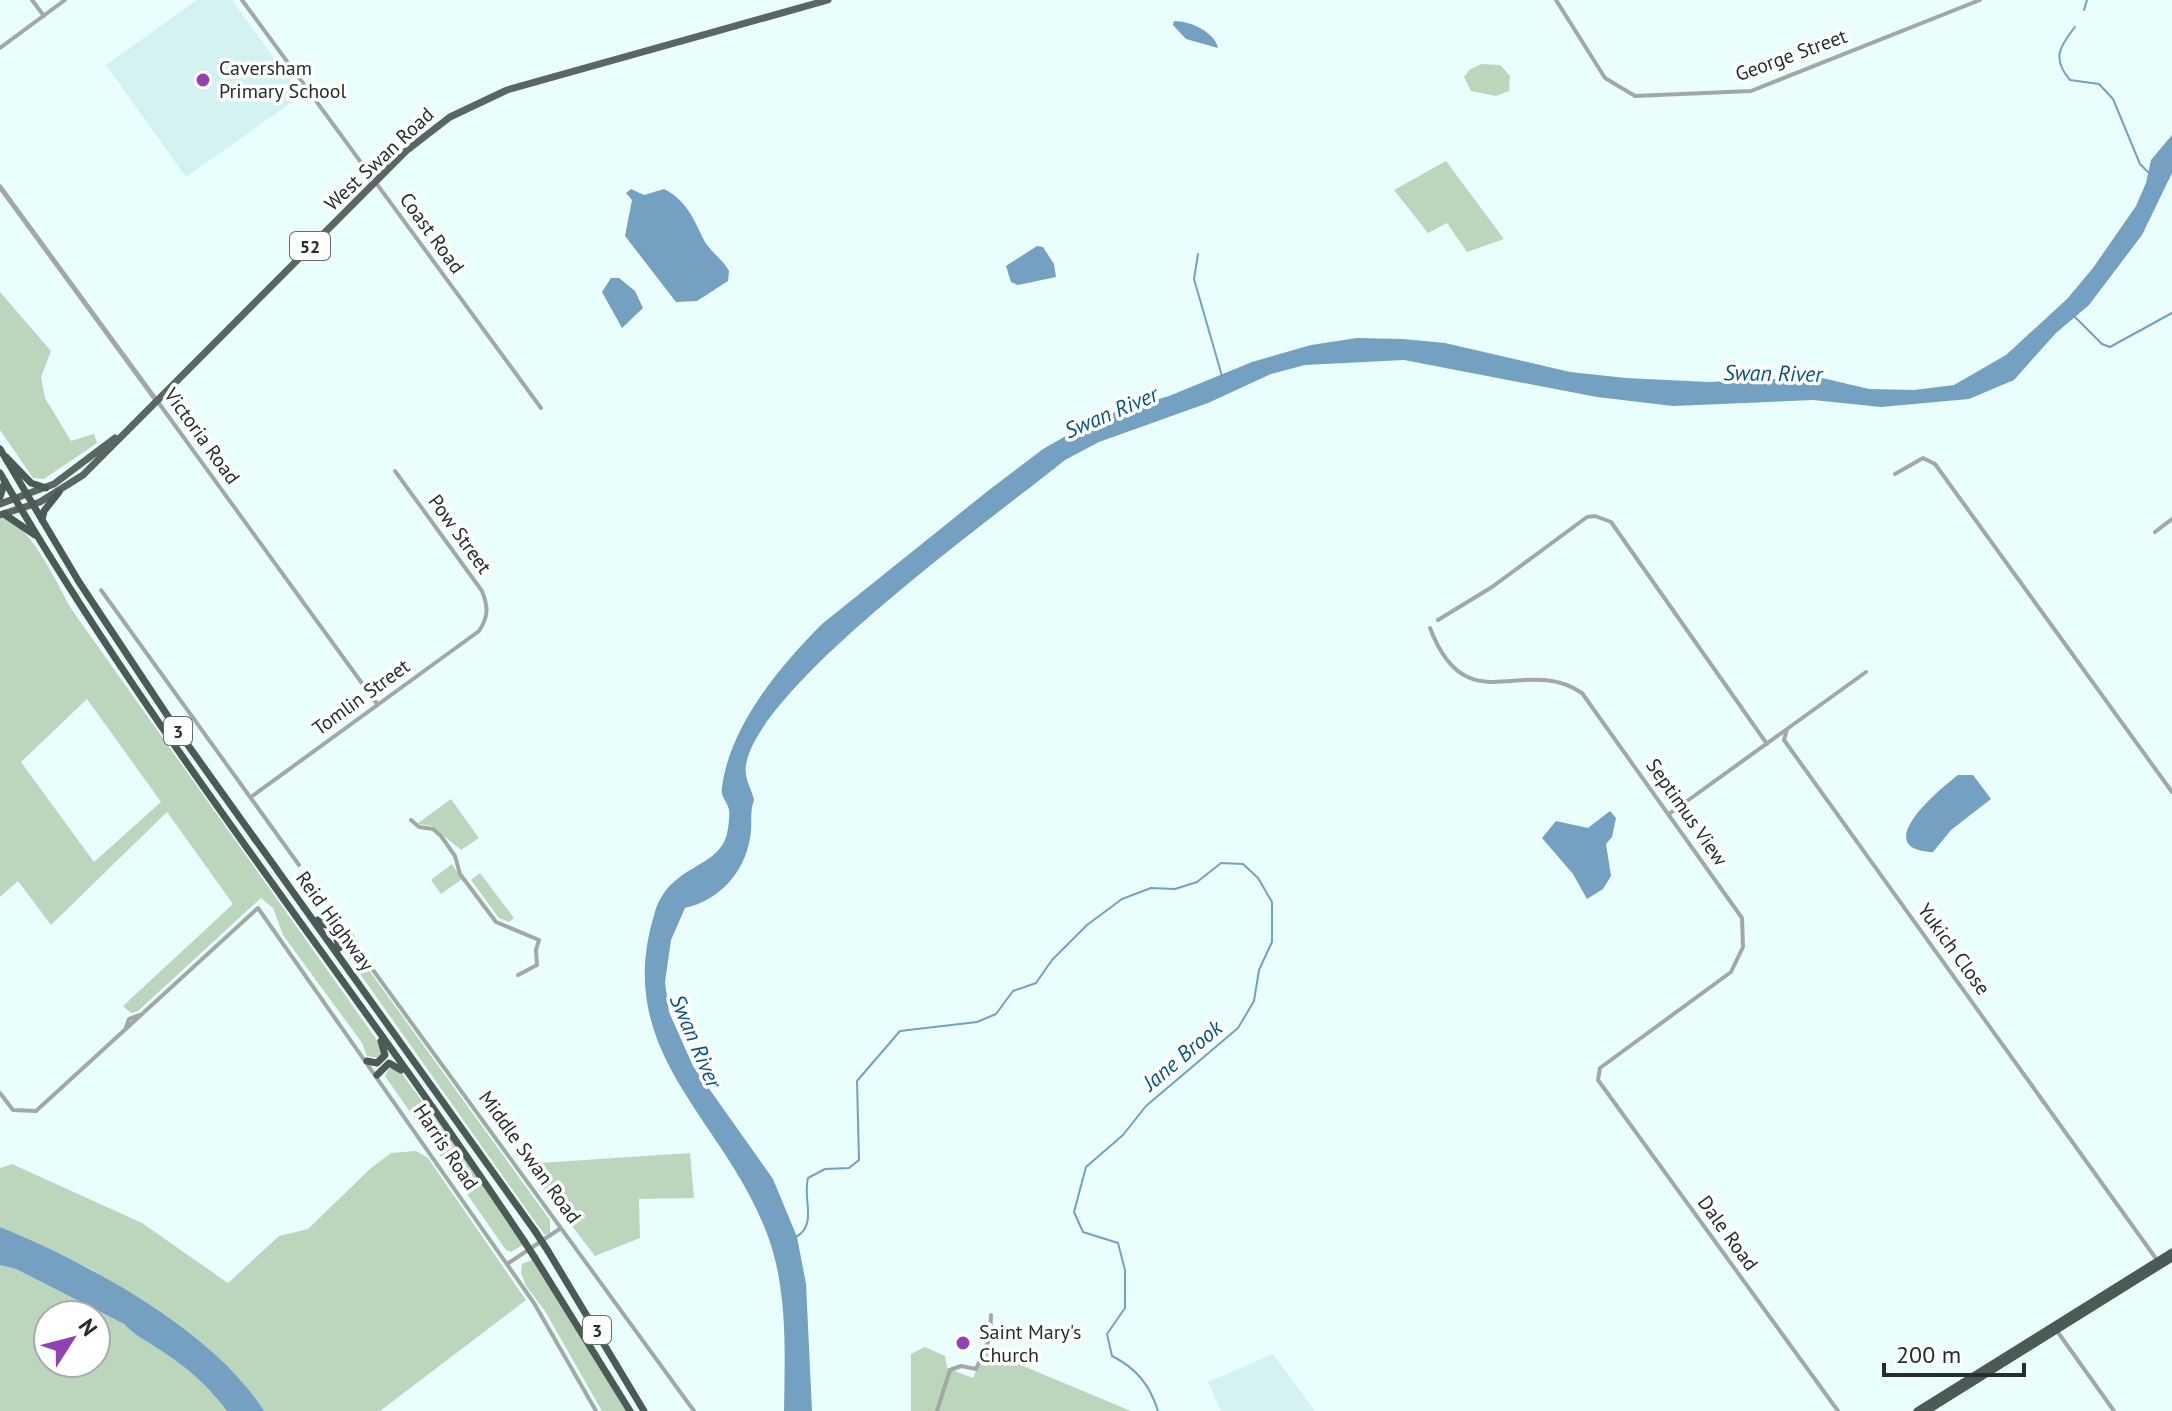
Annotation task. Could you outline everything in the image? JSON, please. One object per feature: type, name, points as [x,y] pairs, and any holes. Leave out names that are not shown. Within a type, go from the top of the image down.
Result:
[{"type":"highway","points":[[2,453],[31,483],[46,488]]},
{"type":"highway","name":"Reid Highway","points":[[2,453],[42,523],[175,727],[535,1231],[644,1411]]},
{"type":"highway","points":[[0,497],[2,477]]},
{"type":"highway","name":"Reid Highway","points":[[2,477],[163,733],[434,1108],[535,1258],[630,1411]]},
{"type":"highway","points":[[42,523],[44,511],[59,492]]},
{"type":"highway","points":[[2,514],[37,536]]},
{"type":"highway","points":[[298,897],[321,923],[339,924],[337,943],[354,974]]},
{"type":"highway","points":[[361,1008],[386,1051],[377,1063],[367,1061]]},
{"type":"highway","points":[[377,1075],[384,1066],[394,1063],[434,1108]]},
{"type":"highway","points":[[1927,1411],[2172,1252]]},
{"type":"highway","points":[[2159,1263],[2172,1258]]},
{"type":"highway","points":[[1917,1411],[2055,1328]]},
{"type":"main road","name":"West Swan Road","points":[[0,504],[29,501],[59,492],[93,466],[117,437],[375,182],[417,141],[450,117],[507,90],[828,0]]},
{"type":"main road","name":"West Swan Road","points":[[2,514],[21,509],[117,437]]},
{"type":"street","points":[[32,0],[44,16]]},
{"type":"street","points":[[1,45],[65,0]]},
{"type":"street","name":"Coast Road","points":[[242,0],[541,408]]},
{"type":"street","name":"George Street","points":[[1556,0],[1605,78],[1635,96],[1751,91],[1980,0]]},
{"type":"street","name":"Victoria Road","points":[[0,187],[377,704]]},
{"type":"street","points":[[1895,474],[1923,458],[1935,464],[2172,792]]},
{"type":"street","name":"Pow Street","points":[[395,471],[482,591],[488,605],[486,620]]},
{"type":"street","points":[[1438,620],[1492,587],[1587,517],[1603,517],[1611,522],[1701,646],[1767,744]]},
{"type":"street","points":[[2155,532],[2172,519]]},
{"type":"street","points":[[101,590],[299,865]]},
{"type":"street","name":"Tomlin Street","points":[[251,797],[479,631],[486,620]]},
{"type":"street","name":"Septimus View","points":[[1430,628],[1448,659],[1472,681],[1499,684],[1558,679],[1582,693],[1742,918],[1743,947],[1738,962],[1721,982],[1598,1071]]},
{"type":"street","points":[[1669,814],[1866,672]]},
{"type":"street","name":"Yukich Close","points":[[1787,729],[1784,740],[1789,749],[2159,1263]]},
{"type":"street","points":[[411,820],[419,827],[433,829],[441,836],[455,856],[460,874],[496,922],[539,940],[537,965],[518,975]]},
{"type":"street","name":"Harris Road","points":[[0,1093],[13,1110],[36,1111],[126,1027],[135,1024],[140,1015],[258,908],[507,1264],[596,1411]]},
{"type":"street","name":"Middle Swan Road","points":[[339,924],[348,929],[365,959],[694,1411]]},
{"type":"street","name":"Dale Road","points":[[1598,1071],[1600,1083],[1838,1411]]},
{"type":"street","points":[[507,1264],[561,1228]]},
{"type":"street","points":[[937,1411],[950,1370],[958,1366],[976,1369],[990,1338],[991,1315]]},
{"type":"street","points":[[2055,1328],[2114,1411]]},
{"type":"shaded area","name":"Caversham Primary School","points":[[197,0],[232,0],[301,96],[186,177],[106,65]]},
{"type":"shaded area","points":[[1273,1354],[1315,1411],[1221,1411],[1208,1382]]},
{"type":"green space","points":[[1481,64],[1500,65],[1510,76],[1509,91],[1496,96],[1471,91],[1464,77],[1469,70]]},
{"type":"green space","points":[[1446,161],[1504,239],[1467,252],[1447,223],[1428,233],[1394,190]]},
{"type":"green space","points":[[0,292],[51,351],[41,377],[45,398],[71,441],[94,434],[97,443],[44,479],[33,478],[0,430]]},
{"type":"green space","points":[[0,519],[14,523],[34,544],[72,610],[379,1043],[382,1054],[378,1058],[367,1056],[362,1043],[283,935],[273,908],[261,898],[138,1011],[131,1013],[123,1006],[233,904],[167,812],[51,925],[18,881],[0,897]],"holes":[[[87,699],[161,802],[94,862],[21,762]]]},
{"type":"green space","points":[[451,799],[479,838],[461,850],[432,826],[417,824]]},
{"type":"green space","points":[[452,864],[462,879],[441,894],[431,880]]},
{"type":"green space","points":[[480,873],[514,918],[509,922],[499,918],[471,880]]},
{"type":"green space","points":[[342,933],[550,1220],[550,1233],[545,1235],[536,1223],[344,951],[338,937]]},
{"type":"green space","points":[[389,1068],[399,1070],[471,1166],[523,1245],[511,1252],[506,1250],[385,1076]]},
{"type":"green space","points":[[416,1151],[428,1158],[526,1300],[380,1411],[263,1411],[185,1332],[91,1269],[0,1227],[0,1168],[12,1164],[142,1223],[228,1283],[279,1236],[308,1229],[371,1168],[391,1153]]},
{"type":"green space","points":[[690,1153],[694,1198],[639,1199],[640,1238],[595,1256],[524,1164]]},
{"type":"green space","points":[[532,1260],[626,1411],[602,1411],[545,1311],[526,1286],[521,1273],[522,1264]]},
{"type":"green space","points":[[0,1265],[16,1269],[75,1299],[32,1299],[32,1379],[112,1379],[112,1318],[188,1370],[227,1411],[0,1411]]},
{"type":"green space","points":[[925,1347],[945,1356],[947,1368],[973,1378],[985,1350],[1131,1411],[911,1411],[911,1354]]},
{"type":"water","points":[[1174,21],[1201,28],[1212,37],[1218,48],[1186,39],[1173,25]]},
{"type":"water","points":[[2172,135],[2172,173],[2142,235],[2089,305],[2056,333],[2014,380],[1969,399],[1881,407],[1813,400],[1673,406],[1597,397],[1404,360],[1305,365],[1271,374],[1208,403],[1099,442],[1065,460],[937,560],[834,648],[792,691],[761,731],[746,765],[754,800],[747,851],[728,884],[709,899],[685,908],[671,940],[665,982],[669,1012],[693,1066],[773,1179],[797,1237],[806,1284],[812,1411],[784,1411],[784,1320],[773,1252],[747,1190],[677,1080],[659,1044],[647,1005],[645,961],[655,912],[662,897],[680,877],[719,850],[725,840],[729,813],[722,787],[727,764],[746,720],[789,659],[822,624],[1043,449],[1099,417],[1169,396],[1252,362],[1311,345],[1357,338],[1445,343],[1570,372],[1626,378],[1709,382],[1818,377],[1869,389],[1914,390],[1954,385],[2006,355],[2067,299],[2093,268],[2136,206],[2151,160]]},
{"type":"water","points":[[631,189],[644,195],[664,189],[679,199],[705,242],[729,271],[728,281],[697,301],[676,302],[625,236],[632,200],[626,193]]},
{"type":"water","points":[[1037,246],[1043,247],[1054,264],[1056,277],[1018,285],[1011,282],[1006,266]]},
{"type":"water","points":[[611,278],[619,278],[635,291],[643,308],[622,328],[602,292]]},
{"type":"water","points":[[1958,775],[1973,775],[1991,799],[1951,830],[1933,852],[1914,848],[1907,841],[1907,830],[1914,817]]},
{"type":"water","points":[[1610,811],[1616,818],[1612,837],[1606,844],[1611,876],[1603,889],[1587,899],[1573,874],[1542,838],[1556,821],[1588,828]]},
{"type":"water","points":[[0,1227],[108,1279],[181,1326],[213,1353],[242,1381],[264,1411],[227,1411],[188,1370],[112,1318],[112,1299],[75,1299],[16,1269],[0,1265]]},
{"type":"waterway","points":[[2084,10],[2087,0]]},
{"type":"waterway","points":[[2075,27],[2060,53],[2064,73],[2070,80],[2099,84],[2113,99],[2140,164],[2148,172]]},
{"type":"waterway","points":[[1198,254],[1194,279],[1222,376]]},
{"type":"waterway","points":[[2074,316],[2102,344],[2110,347],[2172,313]]},
{"type":"waterway","name":"Jane Brook","points":[[794,1238],[802,1233],[808,1219],[808,1178],[825,1169],[849,1168],[859,1160],[857,1081],[900,1031],[977,1022],[996,1014],[1013,991],[1036,983],[1052,960],[1087,925],[1122,899],[1151,888],[1175,889],[1197,882],[1221,863],[1243,864],[1258,878],[1272,902],[1272,942],[1259,970],[1254,1001],[1238,1028],[1146,1106],[1123,1135],[1086,1167],[1074,1212],[1083,1232],[1118,1243],[1125,1270],[1125,1308],[1107,1334],[1112,1356],[1141,1378],[1158,1411]]},
{"type":"place","name":"Caversham Primary School","points":[[203,80]]},
{"type":"place","name":"Saint Mary's Church","points":[[963,1343]]},
{"type":"water label","name":"Swan River","points":[[1773,373]]},
{"type":"water label","name":"Swan River","points":[[1111,412]]},
{"type":"water label","name":"Swan River","points":[[696,1041]]}]
